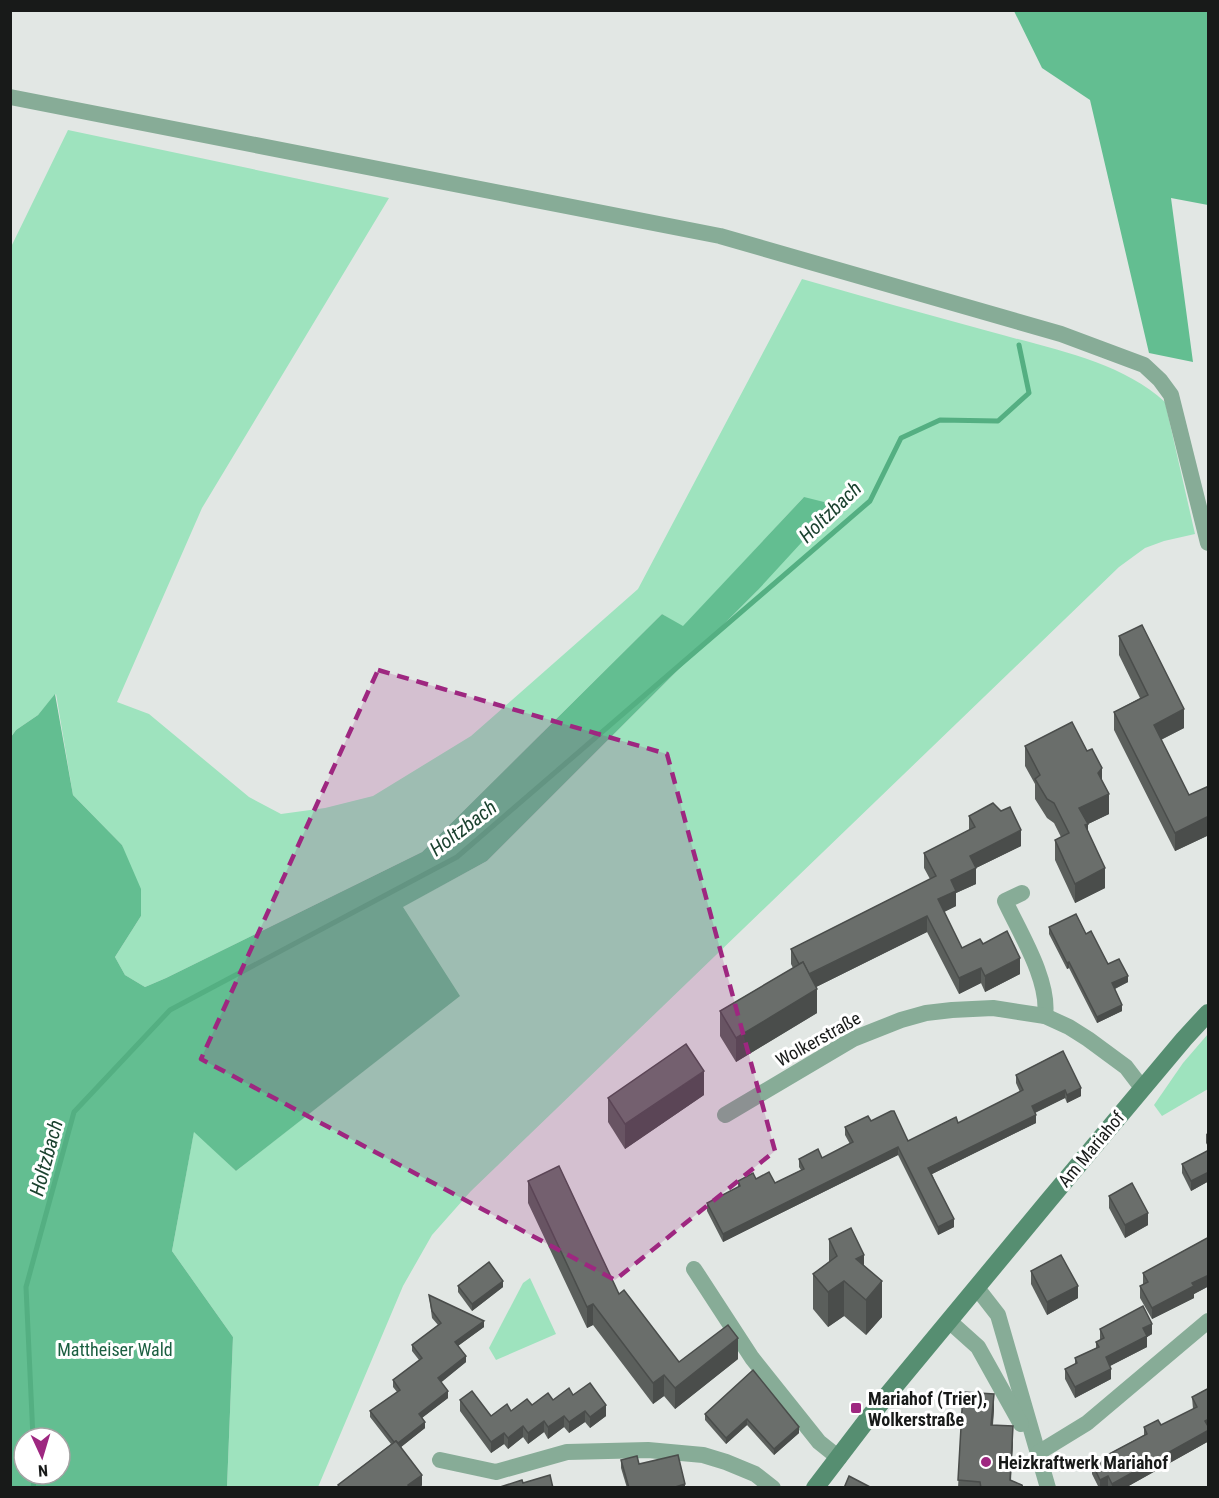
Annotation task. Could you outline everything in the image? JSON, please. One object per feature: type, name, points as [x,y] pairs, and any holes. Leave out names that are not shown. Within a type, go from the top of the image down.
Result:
[{"type":"street","points":[[10,97],[720,236],[1061,334],[1144,365],[1171,395],[1208,534]]},
{"type":"street","points":[[1022,893],[1005,901],[1041,978],[1046,998],[1045,1016]]},
{"type":"street","name":"Wolkerstraße","points":[[725,1115],[853,1039],[900,1020],[926,1013],[993,1008],[1045,1016],[1069,1027],[1126,1067],[1142,1088]]},
{"type":"street","name":"Am Mariahof","points":[[815,1488],[949,1321],[1142,1088],[1209,1013]]},
{"type":"street","points":[[694,1269],[752,1358],[819,1442],[839,1458]]},
{"type":"street","points":[[977,1288],[998,1315],[1048,1488]]},
{"type":"street","points":[[949,1321],[978,1347],[1038,1453]]},
{"type":"street","points":[[1038,1453],[1087,1423],[1209,1321]]},
{"type":"street","points":[[440,1460],[496,1472],[567,1452],[648,1450],[703,1455],[755,1474],[773,1488]]},
{"type":"highlighted area","points":[[378,670],[667,754],[775,1151],[615,1280],[201,1059]]},
{"type":"green space","points":[[1014,11],[1208,11],[1208,205],[1171,198],[1193,362],[1149,353],[1090,100],[1042,68]]},
{"type":"green space","points":[[68,130],[389,198],[202,508],[117,702],[149,714],[249,797],[281,814],[325,808],[373,796],[471,736],[638,589],[802,279],[1081,357],[1126,376],[1147,388],[1165,402],[1195,534],[1145,548],[1119,567],[471,1191],[432,1235],[403,1286],[318,1487],[227,1487],[233,1337],[172,1251],[194,1131],[236,1171],[459,996],[402,907],[487,861],[757,591],[804,497],[683,627],[662,614],[422,852],[145,987],[125,975],[115,957],[141,916],[122,845],[73,795],[56,694],[38,715],[16,730],[11,737],[10,249]]},
{"type":"green space","name":"Mattheiser Wald","points":[[804,497],[836,505],[757,591],[487,861],[403,907],[460,996],[236,1171],[194,1132],[172,1251],[233,1337],[227,1487],[11,1487],[11,737],[16,730],[38,715],[55,694],[73,795],[122,845],[141,889],[141,916],[115,957],[125,975],[145,987],[422,852],[662,614],[683,626]]},
{"type":"green space","points":[[1208,1034],[1208,1089],[1162,1116],[1154,1105],[1183,1063]]},
{"type":"green space","points":[[530,1278],[556,1334],[496,1360],[489,1348],[523,1283]]},
{"type":"building","points":[[1142,625],[1184,709],[1154,725],[1189,795],[1209,786],[1209,816],[1175,833],[1114,712],[1148,695],[1119,636]]},
{"type":"building","points":[[1072,722],[1087,751],[1092,749],[1102,768],[1098,773],[1109,794],[1079,808],[1088,824],[1085,825],[1105,868],[1075,884],[1055,840],[1069,833],[1054,803],[1047,799],[1035,779],[1040,775],[1025,746]]},
{"type":"building","points":[[993,803],[1001,811],[1010,807],[1021,830],[970,856],[976,868],[951,880],[956,891],[938,899],[962,948],[980,939],[983,944],[1007,931],[1020,958],[985,976],[981,968],[959,978],[927,916],[809,974],[803,962],[799,964],[791,949],[936,876],[924,853],[975,827],[969,816]]},
{"type":"building","points":[[1076,914],[1086,934],[1091,931],[1108,964],[1119,959],[1128,976],[1112,983],[1122,1005],[1097,1017],[1049,927]]},
{"type":"building","points":[[803,962],[817,989],[736,1038],[720,1011]]},
{"type":"building","points":[[686,1044],[704,1071],[625,1124],[608,1098]]},
{"type":"building","points":[[1063,1051],[1081,1088],[1067,1095],[1065,1090],[1032,1106],[1036,1115],[928,1168],[954,1219],[938,1227],[898,1147],[723,1234],[707,1203],[740,1186],[738,1181],[753,1173],[756,1179],[769,1172],[775,1183],[804,1169],[799,1159],[818,1149],[822,1158],[853,1142],[845,1127],[868,1116],[871,1121],[894,1111],[908,1141],[956,1117],[958,1123],[1023,1090],[1016,1075]]},
{"type":"building","points":[[1209,1150],[1209,1172],[1191,1181],[1182,1164]]},
{"type":"building","points":[[559,1166],[619,1294],[624,1290],[679,1362],[728,1325],[738,1338],[675,1388],[664,1375],[653,1383],[593,1304],[587,1307],[528,1181]]},
{"type":"building","points":[[1132,1183],[1148,1213],[1125,1225],[1109,1196]]},
{"type":"building","points":[[851,1228],[864,1255],[856,1259],[882,1281],[866,1300],[844,1281],[828,1292],[813,1274],[837,1256],[829,1239]]},
{"type":"building","points":[[1209,1237],[1209,1275],[1192,1283],[1194,1286],[1152,1308],[1140,1286],[1148,1282],[1143,1273]]},
{"type":"building","points":[[1061,1255],[1078,1286],[1047,1302],[1031,1271]]},
{"type":"building","points":[[489,1262],[503,1281],[472,1304],[458,1286]]},
{"type":"building","points":[[429,1295],[484,1321],[455,1342],[466,1356],[438,1378],[448,1391],[419,1414],[425,1422],[398,1443],[394,1442],[370,1411],[400,1390],[393,1380],[422,1358],[412,1345],[441,1323],[432,1311]]},
{"type":"building","points":[[1143,1306],[1152,1324],[1143,1328],[1147,1336],[1106,1357],[1111,1369],[1075,1387],[1065,1369],[1077,1363],[1075,1358],[1099,1347],[1096,1342],[1104,1338],[1100,1329]]},
{"type":"building","points":[[753,1370],[799,1427],[774,1449],[747,1419],[726,1438],[705,1414]]},
{"type":"building","points":[[590,1383],[606,1405],[590,1417],[585,1411],[569,1422],[564,1416],[548,1427],[544,1421],[528,1433],[523,1426],[508,1438],[504,1433],[491,1442],[460,1400],[472,1391],[491,1416],[507,1404],[511,1411],[527,1399],[532,1405],[548,1393],[553,1400],[569,1388],[573,1395]]},
{"type":"building","points":[[1209,1388],[1209,1419],[1205,1421],[1209,1430],[1112,1484],[1108,1476],[1100,1480],[1092,1463],[1147,1434],[1144,1427],[1158,1420],[1161,1425],[1197,1407],[1192,1397]]},
{"type":"building","points":[[963,1392],[994,1394],[991,1425],[1013,1426],[1010,1480],[1022,1485],[1023,1488],[981,1488],[980,1482],[958,1480]]},
{"type":"building","points":[[396,1441],[422,1475],[408,1485],[409,1488],[340,1488],[338,1485]]},
{"type":"building","points":[[678,1455],[685,1484],[672,1488],[629,1488],[621,1460],[637,1456],[639,1464]]},
{"type":"building","points":[[550,1475],[553,1488],[497,1488],[522,1480],[523,1483]]},
{"type":"building","points":[[849,1476],[872,1488],[844,1488]]},
{"type":"waterway","name":"Holtzbach","points":[[32,1426],[26,1287],[74,1112],[170,1010],[457,857],[870,501],[901,438],[940,420],[998,421],[1029,393],[1019,345]]},
{"type":"place","name":"Mariahof (Trier), Wolkerstraße","points":[[856,1408]]},
{"type":"place","name":"Heizkraftwerk Mariahof","points":[[986,1462]]}]
